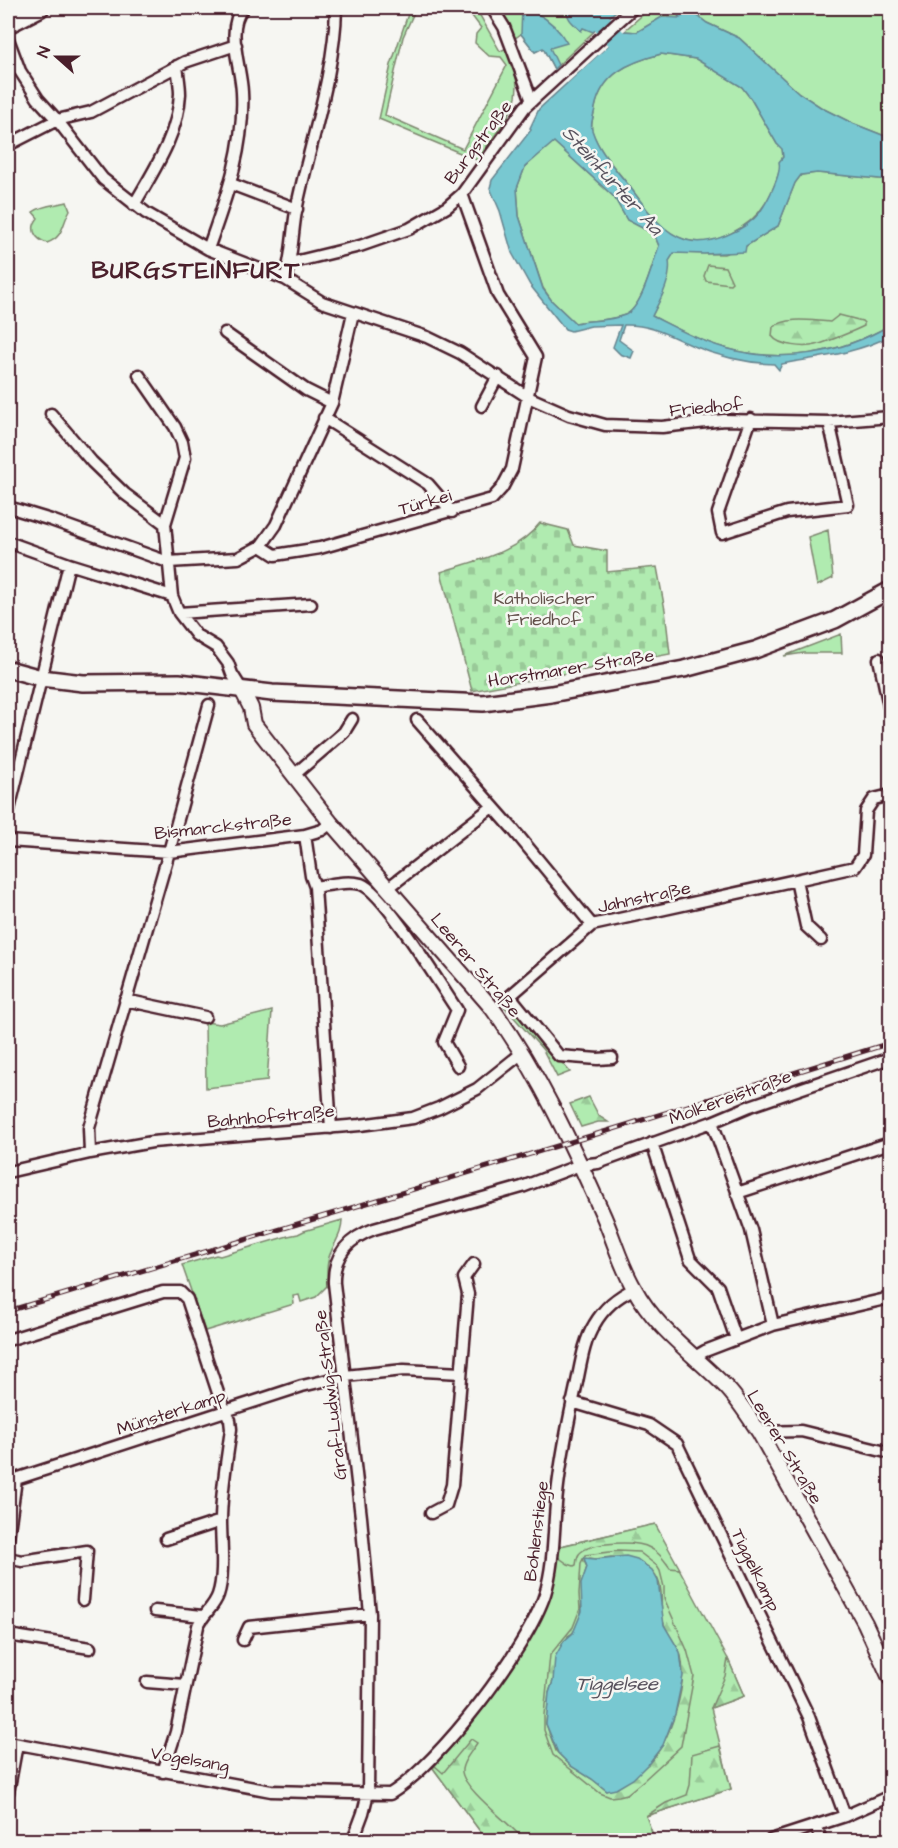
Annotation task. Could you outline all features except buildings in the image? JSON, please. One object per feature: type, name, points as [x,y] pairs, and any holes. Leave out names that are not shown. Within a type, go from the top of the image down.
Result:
[{"type":"main road","points":[[8,25],[41,8]]},
{"type":"main road","name":"Horstmarer Straße","points":[[8,669],[41,678],[83,683],[179,682],[242,690],[483,703],[551,694],[684,669],[755,650],[835,620],[891,590]]},
{"type":"street","points":[[208,249],[231,184],[241,137],[242,78],[233,28],[238,13],[243,8]]},
{"type":"street","points":[[285,279],[290,263],[297,208],[329,66],[336,8]]},
{"type":"street","points":[[492,8],[504,27],[532,101]]},
{"type":"street","name":"Burgstraße","points":[[290,263],[360,246],[409,229],[447,207],[462,194],[512,123],[532,101],[633,8]]},
{"type":"street","name":"Friedhof","points":[[8,39],[20,71],[38,99],[103,179],[134,205],[208,249],[285,279],[322,302],[427,337],[460,353],[528,397],[569,415],[604,426],[662,427],[724,420],[829,422],[891,417]]},
{"type":"street","points":[[8,145],[57,120],[91,112],[177,66],[236,45]]},
{"type":"street","points":[[134,205],[162,156],[177,116],[180,93],[177,66]]},
{"type":"street","points":[[231,184],[297,208]]},
{"type":"street","name":"Türkei","points":[[261,546],[275,555],[320,548],[453,512],[492,499],[502,488],[512,469],[536,357],[498,295],[462,194]]},
{"type":"street","points":[[8,507],[168,562],[238,558],[261,546],[276,525],[332,403],[353,313]]},
{"type":"street","points":[[225,333],[306,390],[332,403]]},
{"type":"street","name":"Leerer Straße","points":[[139,375],[175,427],[182,442],[185,458],[165,524],[172,596],[179,613],[196,635],[216,647],[228,663],[250,708],[254,724],[294,775],[332,823],[492,1008],[510,1033],[580,1165],[634,1288],[659,1324],[693,1358],[728,1388],[759,1432],[865,1623],[891,1678]]},
{"type":"street","points":[[482,406],[498,376]]},
{"type":"street","points":[[51,414],[92,462],[125,494],[165,524]]},
{"type":"street","points":[[324,418],[428,484],[453,512]]},
{"type":"street","points":[[751,419],[718,513],[722,533],[787,512],[848,505],[829,422]]},
{"type":"street","points":[[8,542],[69,564],[172,596]]},
{"type":"street","points":[[8,814],[69,564]]},
{"type":"street","points":[[179,613],[311,604]]},
{"type":"street","points":[[879,659],[891,711]]},
{"type":"street","points":[[90,1154],[89,1128],[169,852],[208,705]]},
{"type":"street","points":[[294,775],[344,732],[352,719]]},
{"type":"street","points":[[417,720],[512,828],[592,925]]},
{"type":"street","name":"Jahnstraße","points":[[612,1058],[559,1056],[510,996],[592,925],[855,867],[864,855],[866,811],[874,799],[891,795]]},
{"type":"street","points":[[388,888],[492,807]]},
{"type":"street","name":"Bismarckstraße","points":[[8,841],[169,852],[305,835],[322,830],[332,823]]},
{"type":"street","points":[[305,835],[311,876],[315,887],[330,1128]]},
{"type":"street","points":[[796,880],[807,926],[821,940]]},
{"type":"street","name":"Leerer Straße","points":[[315,887],[360,884],[371,890],[387,908],[457,1010],[444,1042],[458,1066]]},
{"type":"street","points":[[126,1000],[205,1017]]},
{"type":"street","name":"Bahnhofstraße","points":[[8,1172],[152,1142],[391,1122],[426,1114],[459,1100],[477,1089],[522,1053]]},
{"type":"street","name":"Molkereistraße","points":[[580,1165],[598,1163],[750,1106],[891,1058]]},
{"type":"street","points":[[712,1122],[751,1230],[773,1325]]},
{"type":"street","points":[[652,1143],[690,1259],[718,1287],[736,1339]]},
{"type":"street","points":[[737,1193],[891,1143]]},
{"type":"street","name":"Graf-Ludwig-Straße","points":[[353,1840],[368,1793],[370,1614],[335,1297],[333,1275],[337,1258],[345,1246],[359,1235],[522,1187],[580,1165]]},
{"type":"street","points":[[431,1513],[446,1505],[452,1485],[468,1294],[464,1278],[474,1264]]},
{"type":"street","name":"Bohlenstiege","points":[[368,1793],[390,1794],[435,1756],[490,1689],[514,1654],[537,1613],[550,1574],[557,1493],[572,1402],[583,1355],[594,1325],[610,1304],[634,1288]]},
{"type":"street","points":[[8,1340],[164,1292],[180,1292],[187,1299],[231,1429],[221,1521],[223,1547],[218,1594],[202,1616],[198,1626],[176,1732],[163,1772]]},
{"type":"street","points":[[693,1358],[705,1351],[773,1325],[891,1298]]},
{"type":"street","name":"Münsterkamp","points":[[12,1479],[302,1386],[345,1376],[404,1371],[462,1373]]},
{"type":"street","name":"Tiggelkamp","points":[[572,1402],[649,1425],[677,1444],[809,1717],[845,1816]]},
{"type":"street","points":[[759,1432],[801,1431],[891,1453]]},
{"type":"street","points":[[8,1538],[12,1479]]},
{"type":"street","points":[[166,1539],[221,1521]]},
{"type":"street","points":[[8,1558],[22,1561],[87,1551],[83,1600]]},
{"type":"street","points":[[155,1611],[202,1616]]},
{"type":"street","points":[[243,1640],[249,1627],[370,1614]]},
{"type":"street","points":[[8,1635],[90,1648]]},
{"type":"street","points":[[147,1682],[185,1685]]},
{"type":"street","points":[[8,1793],[12,1743]]},
{"type":"street","name":"Vogelsang","points":[[12,1743],[271,1791],[368,1793]]},
{"type":"street","points":[[771,1840],[845,1816],[891,1796]]},
{"type":"street","points":[[816,1826],[821,1840]]},
{"type":"green space","points":[[410,8],[416,8],[403,37],[385,115],[463,149],[507,65],[501,57],[489,56],[475,43],[476,34],[481,28],[466,8],[474,8],[478,12],[500,51],[507,48],[516,76],[516,97],[508,117],[477,160],[379,119],[391,65]]},
{"type":"green space","points":[[496,8],[619,8],[554,69],[543,48],[535,52],[521,34],[514,39]]},
{"type":"green space","points":[[663,8],[672,8],[681,18],[662,17],[637,32],[624,31],[647,11],[656,14]]},
{"type":"green space","points":[[682,8],[890,8],[890,138],[822,108],[799,93],[739,38]]},
{"type":"green space","points":[[661,54],[696,59],[742,87],[777,144],[782,148],[780,169],[765,204],[741,228],[719,238],[697,242],[677,237],[669,232],[648,211],[609,161],[592,131],[599,96],[611,78],[628,65]]},
{"type":"green space","points":[[553,141],[614,197],[627,220],[654,234],[659,246],[642,295],[637,304],[625,315],[575,323],[552,301],[543,288],[519,216],[517,188],[525,167]]},
{"type":"green space","points":[[817,173],[890,180],[890,325],[871,335],[831,349],[810,353],[767,355],[746,353],[716,345],[652,316],[663,293],[668,261],[674,253],[724,254],[746,246],[778,226],[795,183],[801,175]]},
{"type":"green space","points":[[67,202],[70,210],[60,234],[47,243],[39,239],[34,230],[38,218],[33,212]]},
{"type":"green space","points":[[708,265],[725,267],[732,282],[730,284],[706,281],[704,276]]},
{"type":"green space","points":[[839,315],[862,321],[864,326],[811,346],[786,344],[772,336],[773,327],[786,321],[830,322]]},
{"type":"green space","name":"Katholischer Friedhof","points":[[540,523],[568,530],[574,545],[607,551],[607,572],[657,567],[670,654],[472,691],[441,572],[495,555],[519,542]]},
{"type":"green space","points":[[828,530],[833,578],[817,586],[808,537]]},
{"type":"green space","points":[[841,634],[842,653],[804,653],[784,656]]},
{"type":"green space","points":[[506,999],[570,1072],[557,1077],[543,1050],[502,1004]]},
{"type":"green space","points":[[272,1011],[267,1081],[206,1088],[205,1022],[220,1024]]},
{"type":"green space","points":[[589,1097],[599,1116],[608,1122],[598,1122],[581,1127],[570,1104]]},
{"type":"green space","points":[[342,1220],[340,1233],[328,1260],[327,1286],[316,1297],[301,1302],[299,1295],[293,1296],[294,1304],[205,1331],[182,1265]]},
{"type":"green space","points":[[655,1524],[728,1659],[744,1696],[711,1708],[731,1789],[646,1816],[655,1840],[485,1838],[433,1768],[501,1683],[535,1627],[543,1612],[561,1546]]},
{"type":"green space","points":[[655,1524],[680,1569],[670,1568],[661,1556],[644,1545],[626,1543],[605,1544],[587,1549],[579,1554],[574,1566],[558,1557],[561,1546]]},
{"type":"green space","points":[[618,1551],[639,1552],[657,1566],[664,1587],[664,1598],[687,1650],[694,1676],[681,1746],[627,1794],[619,1796],[610,1797],[600,1793],[553,1755],[544,1730],[550,1655],[573,1627],[580,1609],[581,1563],[585,1555]],"holes":[[[590,1558],[620,1558],[644,1564],[659,1582],[663,1620],[681,1656],[682,1682],[676,1712],[657,1754],[640,1771],[607,1791],[571,1766],[556,1751],[546,1724],[549,1693],[568,1636],[580,1620],[582,1584],[587,1567],[584,1561]]]},
{"type":"green space","points":[[728,1659],[744,1696],[711,1708],[725,1676]]},
{"type":"green space","points":[[471,1739],[477,1743],[463,1765],[462,1772],[465,1779],[478,1796],[519,1835],[517,1840],[504,1840],[503,1837],[485,1838],[433,1768],[435,1766],[443,1773]]},
{"type":"green space","points":[[720,1746],[731,1789],[646,1816],[666,1803],[687,1795],[692,1754]]},
{"type":"water","points":[[522,8],[538,8],[536,13],[554,25],[567,43],[550,48],[558,65],[554,69],[543,48],[535,52],[521,34]]},
{"type":"water","points":[[566,8],[619,8],[593,32],[583,28],[581,31],[569,19]]},
{"type":"water","points":[[672,8],[695,14],[707,23],[739,38],[799,93],[822,108],[890,138],[890,180],[817,173],[801,175],[795,183],[778,226],[746,246],[745,252],[674,253],[669,261],[669,275],[665,289],[652,316],[716,345],[746,353],[768,355],[810,353],[831,349],[871,335],[890,325],[890,336],[850,351],[782,364],[779,370],[774,364],[721,356],[651,328],[624,325],[619,340],[634,351],[631,358],[620,354],[613,347],[621,325],[591,326],[571,331],[565,329],[530,285],[512,253],[500,211],[490,188],[492,180],[531,130],[539,109],[624,31],[637,32],[662,17],[680,18]],"holes":[[[661,54],[696,59],[742,87],[782,149],[783,157],[779,162],[776,180],[760,212],[746,225],[716,239],[695,242],[686,240],[661,225],[608,160],[592,130],[599,96],[611,78],[628,65]],[[554,142],[614,197],[627,220],[654,234],[659,246],[642,295],[637,304],[625,315],[575,323],[543,289],[519,216],[517,188],[525,167]]]},
{"type":"water","name":"Tiggelsee","points":[[626,1556],[637,1559],[652,1570],[658,1581],[664,1625],[680,1652],[683,1676],[675,1714],[663,1745],[633,1779],[616,1789],[607,1791],[571,1766],[558,1753],[546,1724],[555,1657],[564,1641],[573,1633],[582,1611],[581,1584],[587,1567],[584,1558]]},
{"type":"pier","points":[[628,28],[567,83],[565,81],[622,29]]},
{"type":"waterway","name":"Steinfurter Aa","points":[[588,8],[625,48],[636,42]]},
{"type":"railway","points":[[8,1311],[607,1131],[890,1043]]},
{"type":"district","name":"BURGSTEINFURT","points":[[196,270]]}]
